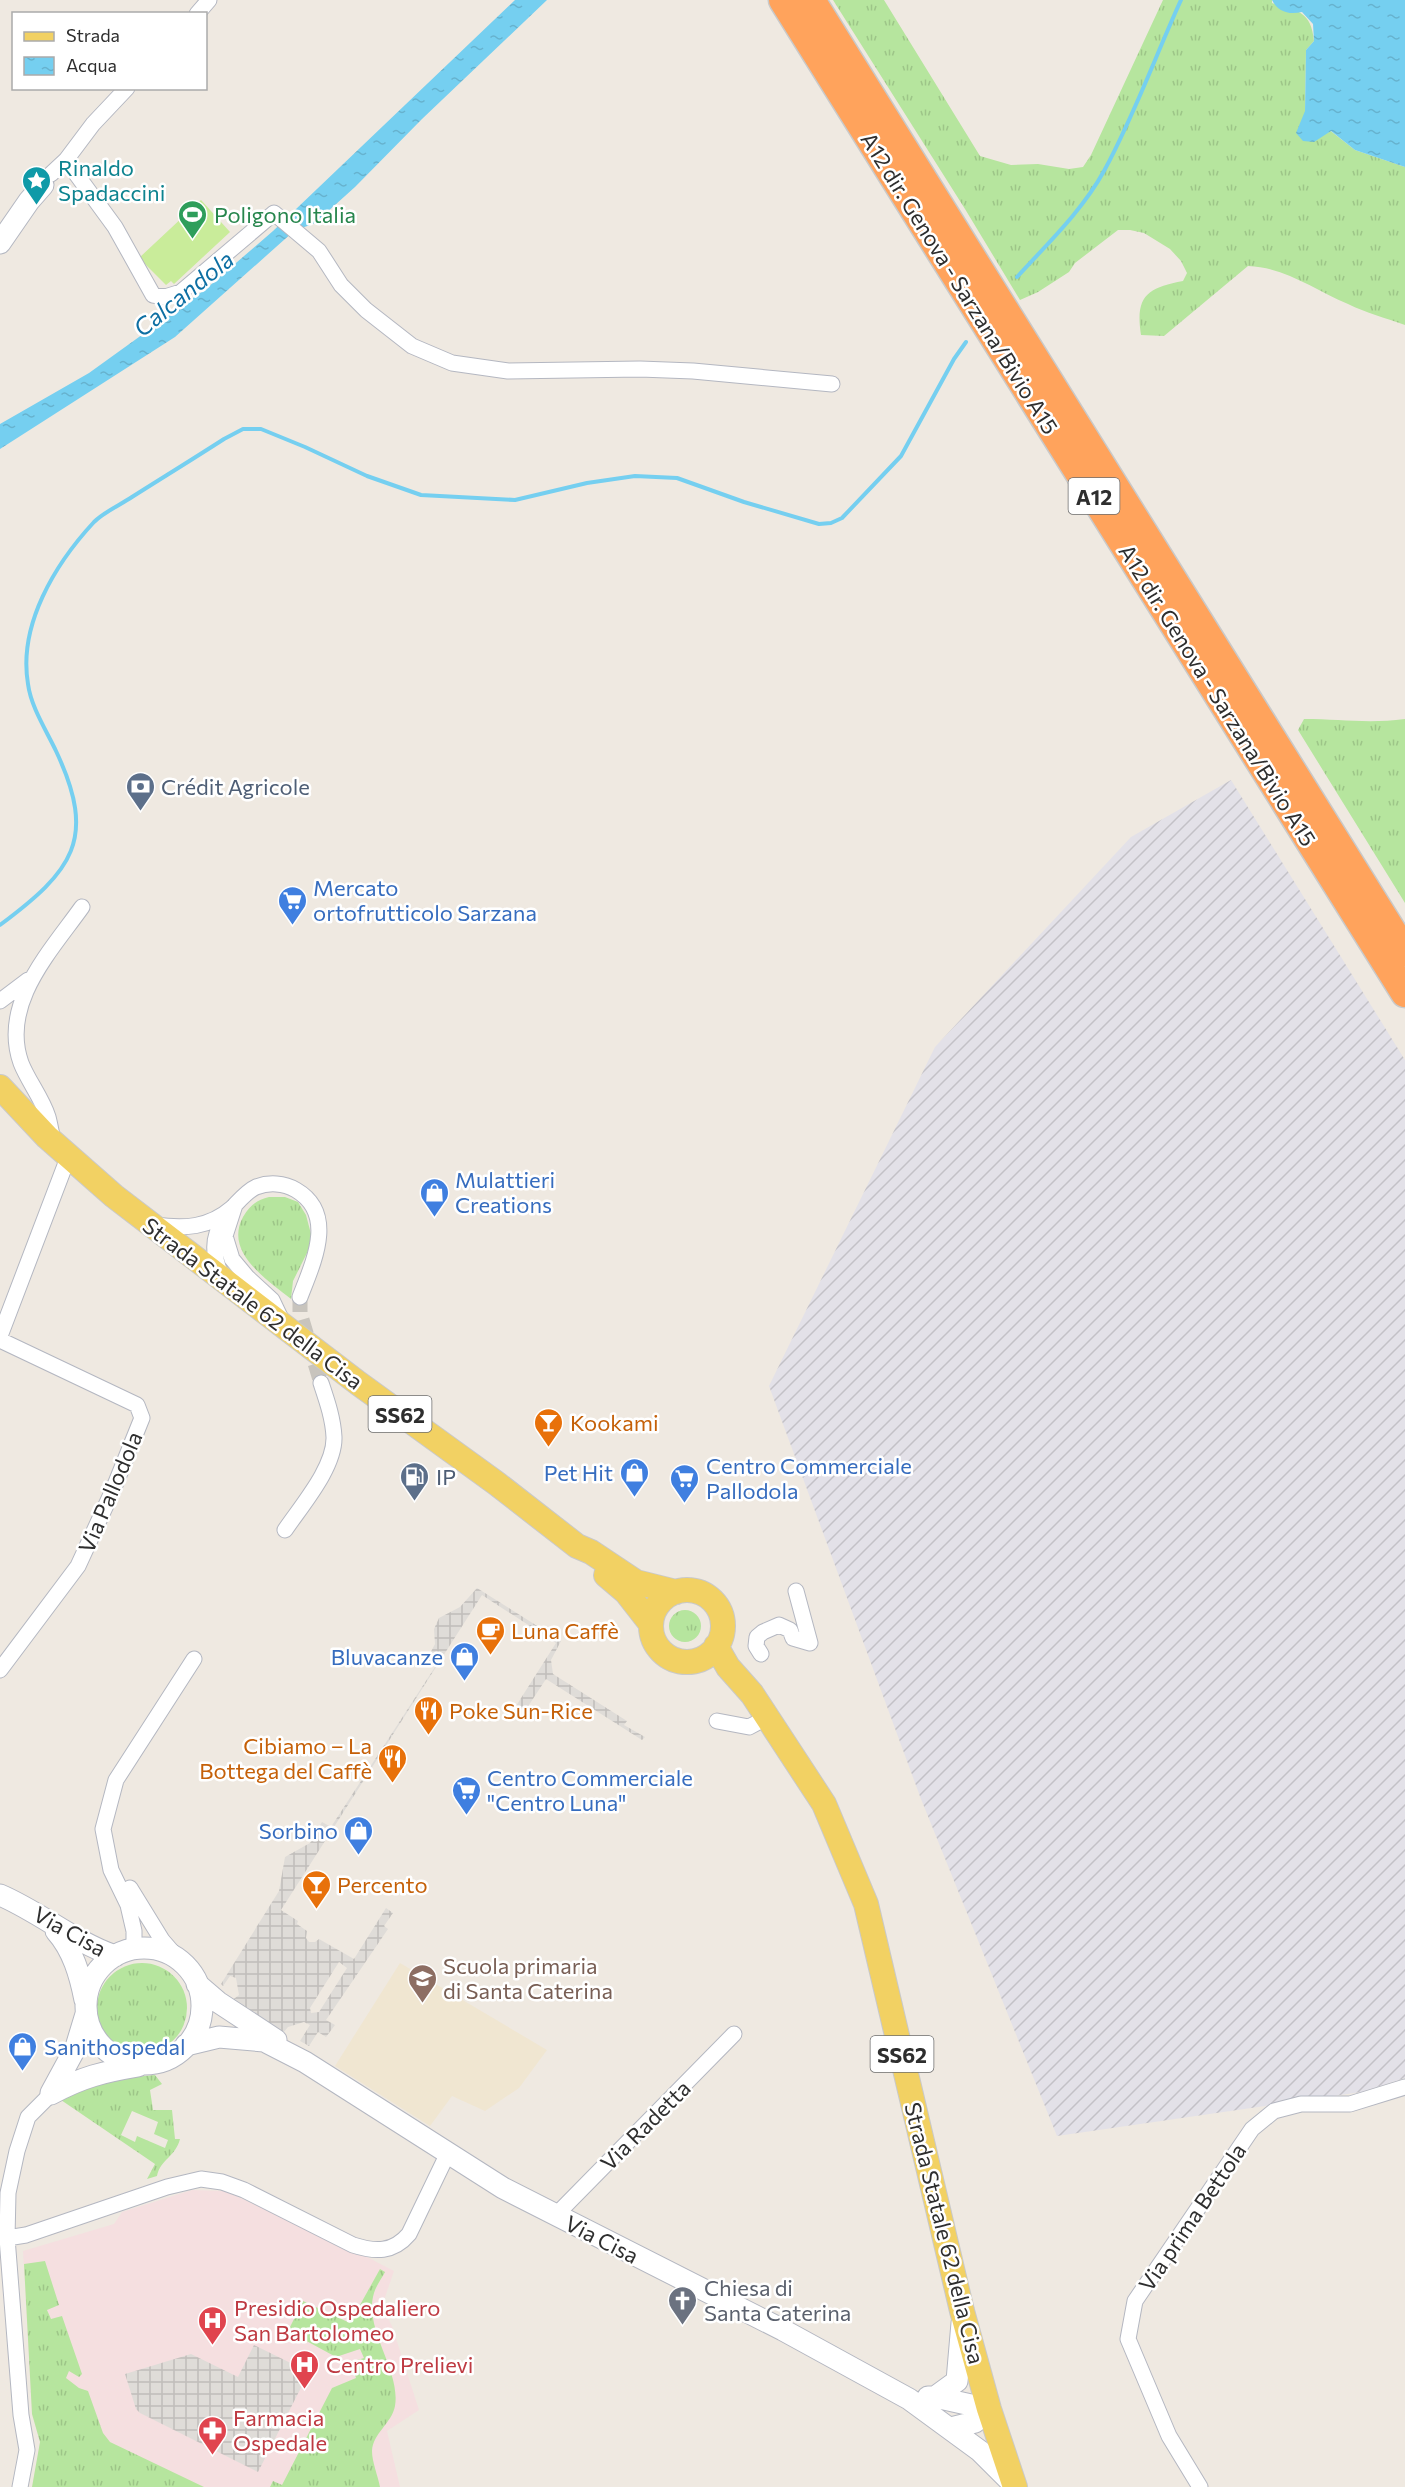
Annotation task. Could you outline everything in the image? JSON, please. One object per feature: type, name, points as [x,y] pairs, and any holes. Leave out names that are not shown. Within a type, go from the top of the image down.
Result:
[{"type":"highway","name":"A12 dir. Genova - Sarzana/Bivio A15","points":[[783,0],[1405,993]]},
{"type":"highway","name":"A12","points":[[811,0],[1405,952]]},
{"type":"main road","name":"Strada Statale 62 della Cisa","points":[[0,1087],[61,1149],[150,1224],[577,1546],[587,1558],[626,1592],[651,1624],[654,1640],[663,1653],[676,1660],[713,1671],[728,1679],[768,1717]]},
{"type":"main road","name":"Strada Statale 62 della Cisa","points":[[577,1546],[591,1552],[636,1582],[676,1592],[697,1592],[714,1603],[720,1612],[723,1628],[717,1646],[728,1667],[752,1694],[824,1804],[867,1904],[963,2311],[989,2409],[1014,2486]]},
{"type":"main road","points":[[651,1624],[662,1601],[676,1592]]},
{"type":"main road","points":[[688,1662],[705,1657],[717,1646]]},
{"type":"street","points":[[199,12],[209,0]]},
{"type":"street","points":[[0,243],[29,201],[66,160],[93,124],[125,90]]},
{"type":"street","points":[[66,160],[114,227],[153,295],[165,297],[181,292],[277,215],[319,251],[341,285],[366,310],[412,346],[452,363],[508,371],[693,370],[832,384]]},
{"type":"street","points":[[0,1002],[28,980],[82,908]]},
{"type":"street","points":[[28,980],[15,1016],[12,1032],[20,1062],[48,1116],[61,1149]]},
{"type":"street","name":"Via Pallodola","points":[[0,1670],[78,1566],[113,1490],[142,1418],[137,1405],[0,1338],[61,1149]]},
{"type":"street","points":[[150,1224],[173,1228],[211,1223],[255,1187],[273,1183],[290,1186],[306,1196],[314,1209],[320,1228],[318,1251],[300,1297]]},
{"type":"street","points":[[224,1281],[216,1262],[216,1236],[219,1227],[235,1204]]},
{"type":"street","points":[[235,1204],[225,1236],[232,1259],[247,1277],[272,1300],[284,1324]]},
{"type":"street","points":[[285,1530],[330,1462],[334,1439],[332,1416],[321,1383]]},
{"type":"street","points":[[761,1654],[756,1646],[757,1637],[779,1625],[790,1630],[794,1638],[810,1643],[796,1591]]},
{"type":"street","points":[[125,1952],[134,1931],[128,1905],[111,1870],[103,1829],[116,1780],[194,1659]]},
{"type":"street","points":[[717,1721],[749,1727],[768,1717]]},
{"type":"street","points":[[20,2487],[27,2450],[21,2415],[8,2238],[8,2193],[16,2151],[28,2117],[51,2094],[79,2079],[99,2072],[163,2060],[186,2045],[196,2032],[201,2016],[201,2000],[197,1984],[182,1962],[162,1940],[107,1850]]},
{"type":"street","name":"Via Cisa","points":[[0,1895],[25,1906],[92,1948],[125,1952]]},
{"type":"street","name":"Via Cisa","points":[[25,1906],[53,1928],[66,1942],[81,1981],[86,2010]]},
{"type":"street","points":[[149,2064],[132,2063],[115,2056],[101,2046],[91,2031],[86,2010],[86,1996],[92,1979],[102,1965],[125,1952],[151,1948],[167,1953],[182,1962]]},
{"type":"street","name":"Via Cisa","points":[[197,1984],[218,2002],[265,2032],[305,2062],[503,2188],[783,2330],[909,2399],[951,2428],[985,2456],[1014,2486]]},
{"type":"street","points":[[51,2094],[76,2047],[86,2010]]},
{"type":"street","name":"Via Radetta","points":[[556,2215],[734,2034]]},
{"type":"street","name":"Via Cisa","points":[[186,2045],[219,2037],[255,2039],[264,2041],[305,2062]]},
{"type":"street","name":"Via prima Bettola","points":[[1200,2487],[1169,2436],[1128,2339],[1135,2301],[1252,2129],[1274,2110],[1301,2104],[1350,2104],[1405,2087]]},
{"type":"street","points":[[8,2238],[26,2235],[167,2187],[201,2179],[222,2182],[244,2190],[353,2245],[371,2250],[388,2250],[401,2244],[409,2234],[448,2153]]},
{"type":"street","points":[[935,2397],[957,2381],[963,2311]]},
{"type":"street","points":[[909,2399],[935,2397],[989,2409]]},
{"type":"street","points":[[951,2428],[975,2422],[989,2409]]},
{"type":"shaded area","points":[[1231,780],[1405,1060],[1405,2078],[1361,2092],[1057,2136],[921,1799],[769,1386],[935,1047],[1131,837]]},
{"type":"shaded area","points":[[477,1588],[561,1641],[551,1660],[553,1674],[627,1721],[624,1725],[645,1737],[642,1740],[546,1679],[525,1711],[516,1706],[556,1643],[482,1595],[281,1910],[298,1921],[297,1924],[307,1931],[306,1938],[309,1942],[319,1939],[354,1959],[386,1908],[393,1913],[384,1926],[388,1929],[326,2020],[335,2025],[326,2037],[318,2032],[309,2046],[300,2041],[310,2025],[304,2022],[288,2027],[283,2033],[231,2001],[239,1995],[236,1978],[230,1976],[223,1986],[221,1984],[279,1891],[285,1857],[310,1843],[322,1822],[331,1827],[435,1667],[426,1661],[435,1644],[434,1629],[439,1618],[460,1607]],"holes":[[[339,1962],[347,1968],[319,2012],[311,2013],[310,2008]]]},
{"type":"shaded area","name":"Scuola primaria di Santa Caterina","points":[[400,1963],[547,2050],[519,2088],[485,2111],[452,2096],[430,2126],[335,2066]]},
{"type":"shaded area","name":"Presidio Ospedaliero San Bartolomeo","points":[[192,2190],[225,2191],[342,2244],[394,2271],[382,2306],[392,2326],[419,2410],[387,2431],[400,2487],[32,2487],[40,2442],[32,2414],[23,2251],[114,2224],[122,2212]]},
{"type":"shaded area","points":[[254,2345],[309,2372],[258,2472],[136,2409],[125,2374],[191,2354],[238,2377]]},
{"type":"green space","points":[[833,0],[884,0],[980,156],[1011,165],[1038,164],[1069,169],[1083,167],[1091,155],[1163,0],[1272,0],[1272,3],[1302,14],[1310,24],[1314,41],[1306,50],[1305,111],[1355,150],[1405,167],[1405,325],[1369,313],[1274,270],[1248,266],[1164,336],[1141,335],[1140,311],[1146,296],[1160,287],[1183,281],[1187,273],[1181,261],[1170,249],[1144,233],[1130,230],[1118,230],[1075,263],[1069,272],[1038,292],[1020,300]]},
{"type":"green space","name":"Poligono Italia","points":[[201,200],[230,232],[174,284],[171,281],[166,285],[139,258]]},
{"type":"green space","points":[[1304,719],[1366,721],[1405,719],[1405,903],[1298,730]]},
{"type":"green space","points":[[269,1197],[285,1197],[298,1202],[306,1215],[311,1234],[309,1249],[293,1281],[291,1299],[250,1264],[239,1242],[239,1230],[243,1217],[251,1206]]},
{"type":"green space","points":[[685,1610],[696,1615],[701,1626],[696,1637],[685,1642],[674,1637],[669,1626],[674,1615]]},
{"type":"green space","points":[[142,1963],[159,1967],[174,1976],[183,1991],[187,2008],[183,2025],[174,2040],[159,2049],[142,2053],[125,2049],[110,2040],[101,2025],[97,2008],[101,1991],[110,1976],[125,1967]]},
{"type":"green space","points":[[155,2075],[162,2084],[150,2090],[153,2110],[172,2110],[175,2139],[180,2139],[175,2150],[161,2166],[157,2176],[147,2179],[155,2164],[61,2100],[102,2080]],"holes":[[[132,2111],[158,2122],[154,2134],[168,2140],[165,2148],[137,2136],[135,2142],[121,2135]]]},
{"type":"green space","points":[[45,2261],[59,2305],[47,2310],[51,2319],[62,2316],[82,2374],[79,2377],[69,2371],[66,2378],[79,2388],[88,2391],[103,2433],[110,2442],[204,2487],[32,2487],[40,2442],[32,2414],[24,2264]]},
{"type":"green space","points":[[380,2269],[385,2272],[374,2293],[373,2321],[393,2378],[395,2406],[373,2445],[373,2460],[380,2487],[270,2487],[273,2481],[282,2485],[332,2388],[356,2378],[351,2362],[364,2358],[360,2349],[336,2357],[288,2331],[303,2301],[350,2323]]},
{"type":"water","name":"Calcandola","points":[[515,0],[547,0],[315,223],[294,231],[175,337],[0,449],[0,424],[89,373],[207,288],[273,231]]},
{"type":"water","points":[[1272,0],[1405,0],[1405,167],[1355,150],[1331,131],[1314,142],[1303,141],[1296,133],[1305,111],[1306,50],[1314,41],[1313,24],[1302,12],[1284,12]]},
{"type":"waterway","points":[[1017,277],[1075,213],[1104,171],[1135,108],[1181,0]]},
{"type":"waterway","points":[[0,925],[45,888],[60,870],[71,851],[76,831],[75,808],[69,782],[36,710],[28,684],[26,662],[29,640],[34,618],[43,597],[66,557],[98,518],[224,439],[243,429],[261,429],[367,476],[421,495],[515,500],[587,483],[635,476],[677,478],[744,502],[819,524],[831,523],[842,518],[901,456],[954,359],[966,342]]},
{"type":"tunnel","points":[[300,1297],[300,1313],[321,1383]]},
{"type":"place","name":"Rinaldo Spadaccini","points":[[37,206]]},
{"type":"place","name":"Poligono Italia","points":[[193,240]]},
{"type":"place","name":"Crédit Agricole","points":[[140,812]]},
{"type":"place","name":"Mercato ortofrutticolo Sarzana","points":[[292,926]]},
{"type":"place","name":"Mulattieri Creations","points":[[434,1218]]},
{"type":"place","name":"Kookami","points":[[549,1448]]},
{"type":"place","name":"Pet Hit","points":[[634,1498]]},
{"type":"place","name":"IP","points":[[415,1502]]},
{"type":"place","name":"Centro Commerciale Pallodola","points":[[685,1504]]},
{"type":"place","name":"Luna Caffè","points":[[490,1656]]},
{"type":"place","name":"Bluvacanze","points":[[464,1682]]},
{"type":"place","name":"Poke Sun-Rice","points":[[428,1736]]},
{"type":"place","name":"Cibiamo – La Bottega del Caffè","points":[[393,1784]]},
{"type":"place","name":"Centro Commerciale \"Centro Luna\"","points":[[466,1816]]},
{"type":"place","name":"Sorbino","points":[[359,1856]]},
{"type":"place","name":"Percento","points":[[316,1910]]},
{"type":"place","name":"Scuola primaria di Santa Caterina","points":[[422,2004]]},
{"type":"place","name":"Sanithospedal","points":[[23,2072]]},
{"type":"place","name":"Chiesa di Santa Caterina","points":[[683,2326]]},
{"type":"place","name":"Presidio Ospedaliero San Bartolomeo","points":[[213,2346]]},
{"type":"place","name":"Centro Prelievi","points":[[305,2390]]},
{"type":"place","name":"Farmacia Ospedale","points":[[212,2456]]}]
